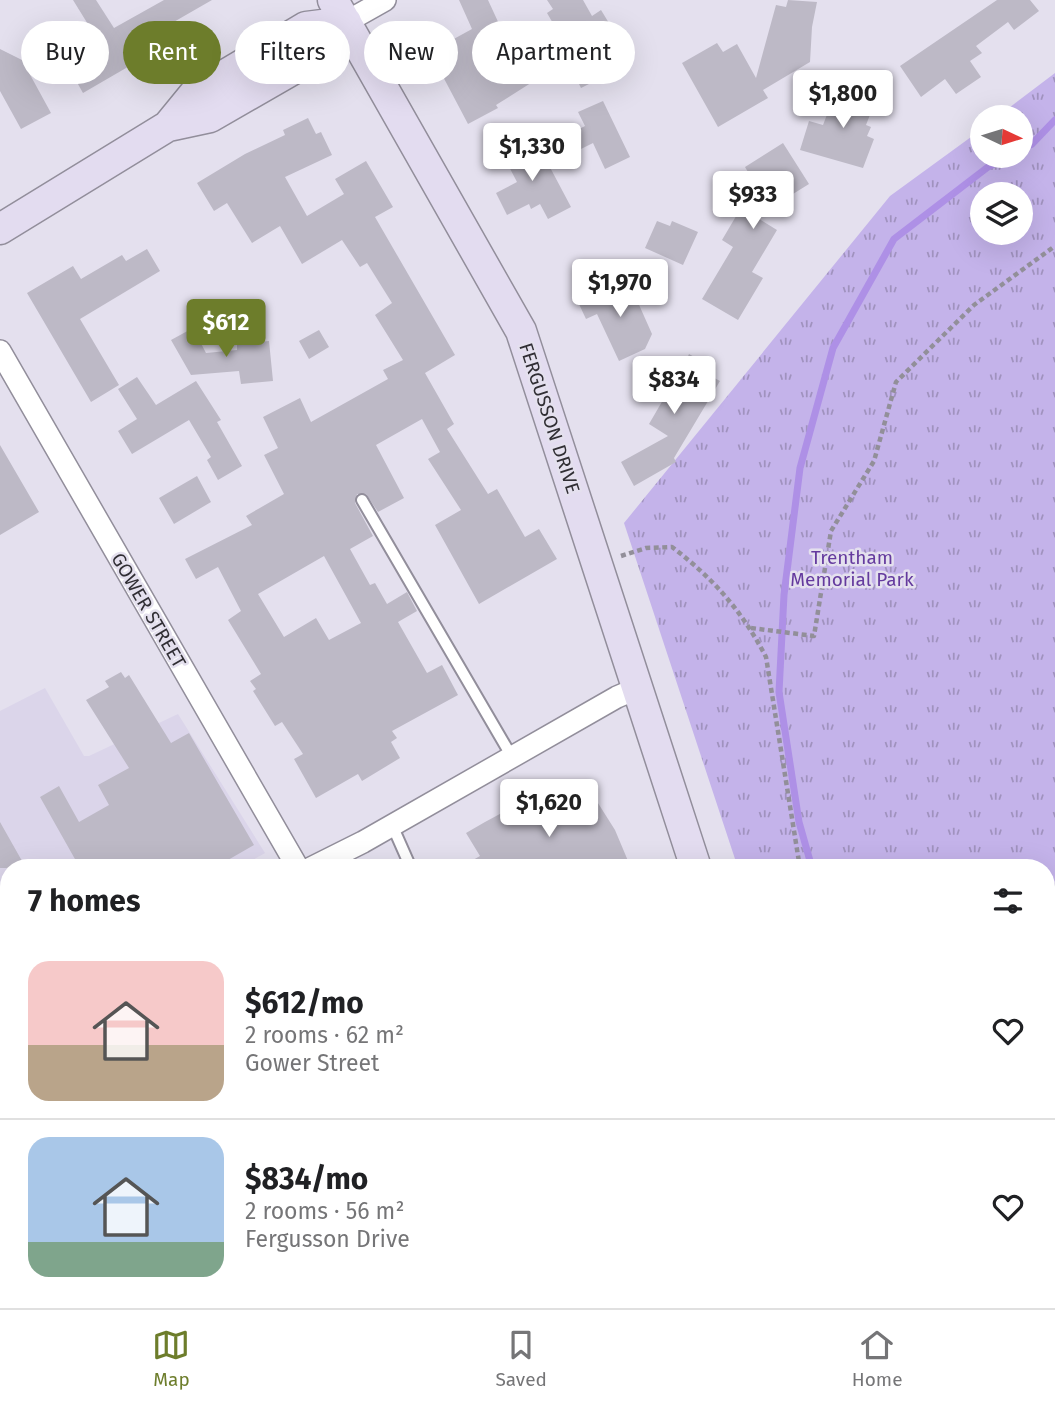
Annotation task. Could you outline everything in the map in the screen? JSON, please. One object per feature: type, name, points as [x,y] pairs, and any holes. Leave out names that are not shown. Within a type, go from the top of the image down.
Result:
[{"type":"main road","points":[[0,229],[168,127],[210,117],[323,52],[340,11]]},
{"type":"main road","name":"FERGUSSON DRIVE","points":[[340,11],[521,331],[693,859]]},
{"type":"street","points":[[340,11],[385,0]]},
{"type":"street","name":"GOWER STREET","points":[[0,351],[293,859]]},
{"type":"street","points":[[328,859],[617,696],[638,688]]},
{"type":"lane","points":[[362,500],[512,757]]},
{"type":"lane","points":[[392,825],[407,859]]},
{"type":"path","points":[[751,628],[814,636],[831,531],[874,461],[897,382],[974,305],[1055,246]]},
{"type":"path","points":[[597,563],[646,548],[672,547],[706,572],[751,628],[766,657],[799,859]]},
{"type":"shaded area","points":[[45,688],[84,756],[178,714],[265,853],[255,859],[0,859],[0,711]]},
{"type":"green space","name":"Trentham Memorial Park","points":[[1055,73],[1055,859],[735,859],[624,523],[890,196],[970,138],[970,168],[1033,168],[1033,105],[1013,105]]},
{"type":"building","points":[[73,0],[96,0],[114,28],[123,23],[123,70],[109,78],[109,21],[86,21]]},
{"type":"building","points":[[164,0],[212,0],[175,21],[126,21]]},
{"type":"building","points":[[459,0],[488,0],[498,21],[472,21],[472,29]]},
{"type":"building","points":[[547,0],[583,0],[592,16],[601,10],[608,21],[552,21],[547,13],[553,9]]},
{"type":"building","points":[[788,0],[817,2],[810,62],[763,90],[768,98],[718,127],[682,63],[717,43],[723,52],[737,44],[756,78],[776,5],[786,7]]},
{"type":"building","points":[[997,0],[1030,0],[1039,11],[1014,30],[1008,22],[976,46],[982,53],[970,61],[981,77],[956,94],[945,79],[921,97],[900,66]]},
{"type":"building","points":[[472,29],[472,84],[529,84],[496,105],[498,108],[468,124],[447,84],[458,84],[458,37]]},
{"type":"building","points":[[0,49],[21,60],[21,84],[35,84],[51,113],[21,129],[0,91]]},
{"type":"building","points":[[78,84],[98,84],[83,93]]},
{"type":"building","points":[[850,84],[868,91],[863,103],[873,107],[866,125],[871,127],[867,136],[874,139],[863,168],[800,150],[809,121],[823,125],[833,99],[838,108],[845,86],[849,87]]},
{"type":"building","points":[[603,101],[630,157],[605,169],[593,143],[581,149],[573,132],[585,126],[578,112]]},
{"type":"building","points":[[308,118],[316,134],[321,132],[332,155],[285,177],[307,216],[344,194],[335,179],[366,161],[393,207],[375,217],[455,355],[425,373],[454,424],[447,429],[488,494],[497,489],[525,537],[539,529],[557,559],[479,604],[435,525],[461,510],[428,459],[440,452],[422,419],[376,445],[404,498],[378,512],[366,494],[357,494],[355,503],[373,536],[350,549],[370,585],[375,583],[387,604],[407,592],[417,611],[398,622],[427,673],[442,665],[458,695],[392,731],[397,738],[391,742],[400,758],[362,781],[358,774],[316,798],[294,759],[303,754],[282,722],[275,726],[253,691],[256,689],[250,681],[261,674],[228,620],[241,611],[218,567],[196,579],[185,559],[252,525],[246,516],[284,494],[264,455],[278,448],[263,417],[300,398],[311,422],[388,379],[383,370],[403,360],[375,315],[392,303],[367,263],[360,267],[342,240],[302,264],[280,226],[252,243],[227,203],[214,211],[197,183],[245,154],[285,135],[283,130]],"holes":[[[324,556],[361,623],[329,640],[316,618],[284,637],[258,594]]]},
{"type":"building","points":[[535,139],[571,207],[548,219],[540,204],[531,209],[529,204],[507,215],[496,193],[517,182],[503,155]]},
{"type":"building","points":[[783,143],[809,184],[756,217],[777,230],[752,272],[763,278],[738,320],[702,299],[733,247],[722,240],[755,184],[745,167]]},
{"type":"building","points":[[657,221],[670,226],[672,221],[698,232],[683,265],[645,248]]},
{"type":"building","points":[[147,249],[160,271],[80,319],[119,385],[91,402],[27,293],[73,266],[81,279],[122,255],[126,261]]},
{"type":"building","points":[[628,280],[652,334],[645,349],[619,361],[597,314],[586,319],[578,302]]},
{"type":"building","points":[[193,328],[206,353],[237,350],[237,344],[269,341],[273,381],[241,384],[239,371],[191,375],[171,340]]},
{"type":"building","points":[[319,330],[329,347],[309,359],[299,341]]},
{"type":"building","points":[[689,354],[707,364],[703,372],[720,381],[674,458],[676,462],[634,486],[621,462],[668,436],[649,424],[670,388],[658,381],[673,356],[685,363]]},
{"type":"building","points":[[137,377],[156,405],[196,381],[221,420],[217,422],[242,466],[218,480],[207,460],[211,457],[189,420],[132,454],[118,431],[137,419],[118,389]]},
{"type":"building","points":[[0,445],[39,512],[0,535]]},
{"type":"building","points":[[197,476],[211,502],[174,524],[159,498]]},
{"type":"building","points":[[121,672],[125,678],[129,675],[171,743],[189,733],[254,845],[230,859],[75,859],[40,797],[59,786],[79,822],[109,805],[98,785],[129,768],[86,700],[109,687],[105,681]]},
{"type":"building","points":[[591,792],[615,830],[627,859],[475,859],[480,856],[466,833],[485,822],[526,800],[539,822]]},
{"type":"building","points":[[0,822],[21,859],[0,859]]},
{"type":"waterway","points":[[1033,143],[1055,120]]},
{"type":"waterway","points":[[809,859],[799,822],[779,692],[784,595],[800,468],[833,348],[894,239],[987,168]]}]
